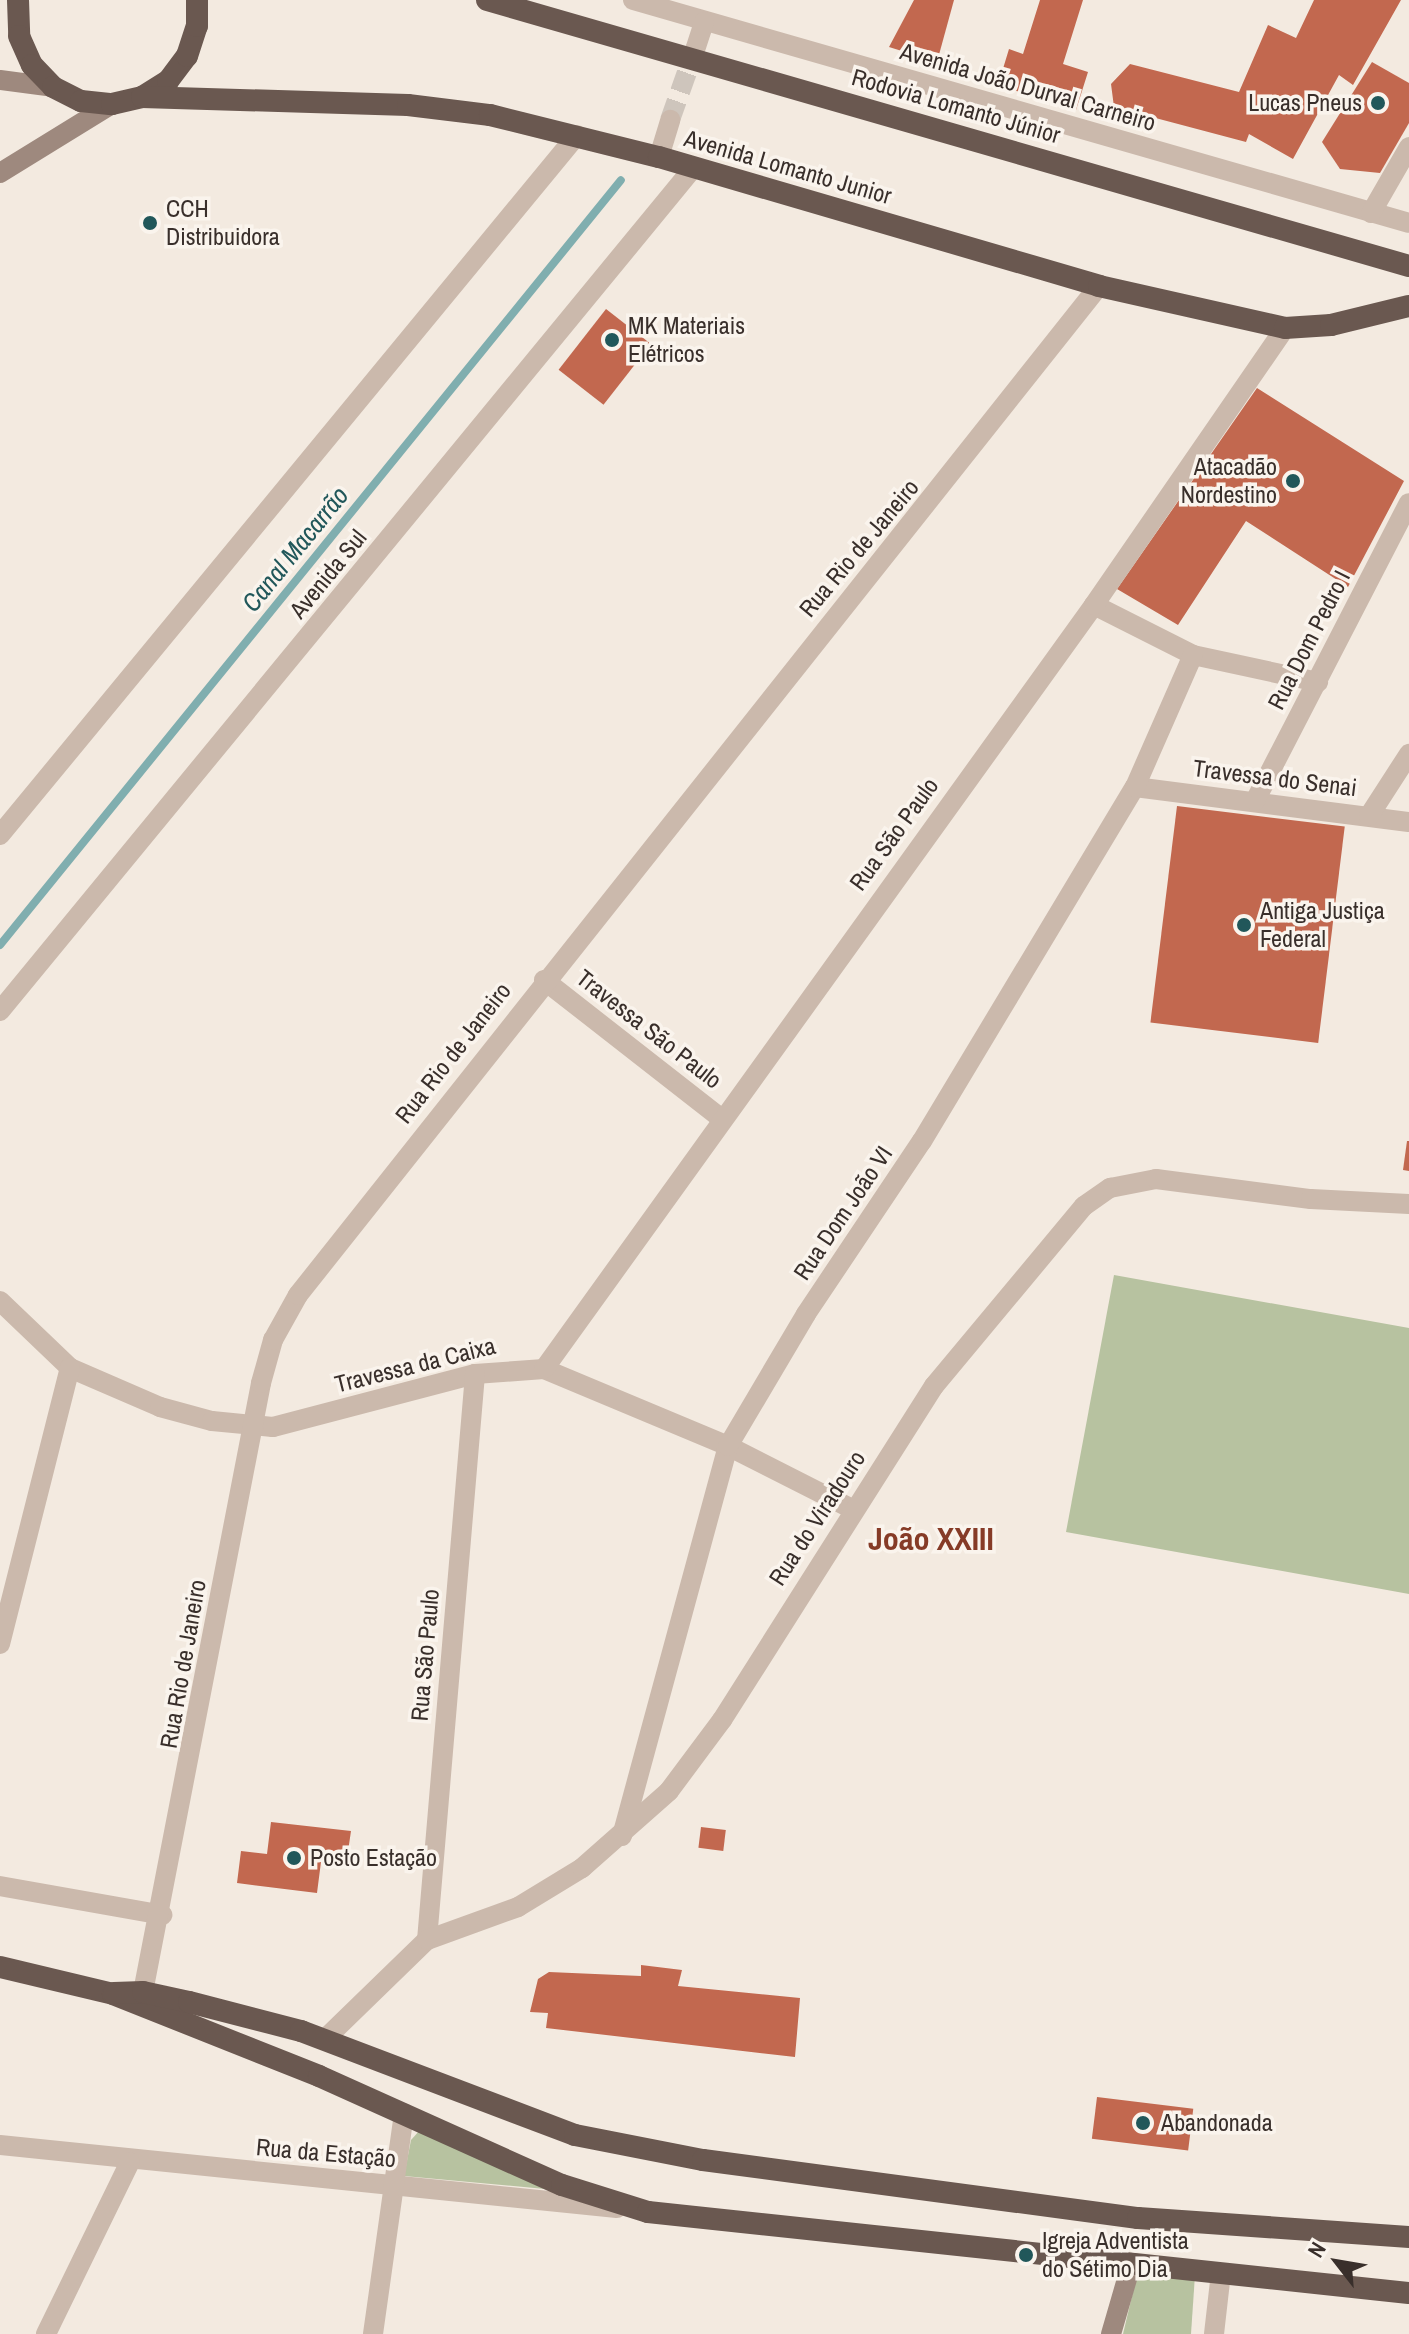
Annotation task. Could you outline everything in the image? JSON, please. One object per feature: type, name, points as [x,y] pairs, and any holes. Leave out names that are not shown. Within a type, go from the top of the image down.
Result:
[{"type":"highway","points":[[18,0],[19,36],[32,65],[53,87],[81,101],[112,104],[142,97],[168,81],[187,56],[197,26],[197,0]]},
{"type":"highway","name":"Rodovia Lomanto Júnior","points":[[487,0],[1409,266]]},
{"type":"highway","name":"Avenida Lomanto Junior","points":[[142,97],[408,105],[490,115],[659,157],[1099,286],[1285,328],[1331,325],[1409,306]]},
{"type":"highway","points":[[0,1967],[113,1994],[404,2113],[562,2185],[648,2212],[1409,2293]]},
{"type":"highway","points":[[113,1994],[143,1992],[324,2040],[575,2135],[703,2160],[1138,2218],[1409,2237]]},
{"type":"main road","points":[[0,80],[53,87]]},
{"type":"main road","points":[[0,173],[112,104]]},
{"type":"main road","points":[[1111,2334],[1131,2265]]},
{"type":"street","name":"Avenida João Durval Carneiro","points":[[633,0],[1409,223]]},
{"type":"street","points":[[696,47],[704,22]]},
{"type":"street","points":[[659,157],[670,120]]},
{"type":"street","points":[[0,835],[577,135]]},
{"type":"street","points":[[1371,213],[1409,147]]},
{"type":"street","name":"Avenida Sul","points":[[0,1011],[694,167]]},
{"type":"street","name":"Rua Rio de Janeiro","points":[[143,1992],[162,1915],[253,1428],[273,1340],[298,1295],[544,980],[1099,286]]},
{"type":"street","name":"Rua São Paulo","points":[[544,1369],[1094,605],[1285,328]]},
{"type":"street","name":"Rua Dom Pedro I","points":[[1255,801],[1409,503]]},
{"type":"street","points":[[1094,605],[1193,655],[1318,682]]},
{"type":"street","name":"Rua Dom João VI","points":[[622,1836],[728,1446],[806,1314],[922,1141],[1135,787],[1193,655]]},
{"type":"street","points":[[1369,816],[1409,754]]},
{"type":"street","name":"Travessa do Senai","points":[[1135,787],[1409,822]]},
{"type":"street","name":"Travessa São Paulo","points":[[544,980],[722,1119]]},
{"type":"street","name":"Rua do Viradouro","points":[[324,2040],[427,1940],[518,1907],[582,1868],[622,1836],[669,1791],[722,1720],[852,1509],[934,1386],[1084,1206],[1110,1188],[1156,1179],[1311,1199],[1409,1204]]},
{"type":"street","name":"Travessa da Caixa","points":[[0,1301],[70,1368],[160,1407],[253,1428],[475,1374],[544,1369],[728,1446],[852,1509]]},
{"type":"street","points":[[0,1644],[70,1368]]},
{"type":"street","name":"Rua São Paulo","points":[[427,1940],[475,1374]]},
{"type":"street","points":[[0,1886],[162,1915]]},
{"type":"street","points":[[373,2334],[404,2113]]},
{"type":"street","name":"Rua da Estação","points":[[0,2145],[130,2162],[648,2212]]},
{"type":"street","points":[[46,2334],[130,2162]]},
{"type":"street","points":[[1214,2334],[1221,2273]]},
{"type":"green space","points":[[1114,1275],[1409,1328],[1409,1594],[1066,1532]]},
{"type":"green space","points":[[420,2130],[545,2189],[404,2176],[411,2140]]},
{"type":"green space","points":[[1138,2271],[1195,2275],[1191,2334],[1123,2334]]},
{"type":"building","points":[[914,0],[954,0],[937,62],[889,47]]},
{"type":"building","points":[[1040,0],[1083,0],[1063,64],[1088,72],[1076,110],[998,85],[1009,49],[1023,54]]},
{"type":"building","points":[[1314,0],[1401,0],[1353,85],[1339,75],[1293,159],[1249,134],[1246,142],[1114,107],[1111,84],[1130,64],[1239,92],[1268,25],[1296,38]]},
{"type":"building","name":"Lucas Pneus","points":[[1372,62],[1409,83],[1409,123],[1380,173],[1340,169],[1322,142]]},
{"type":"building","points":[[606,309],[651,344],[604,405],[559,370]]},
{"type":"building","points":[[1257,388],[1404,481],[1348,587],[1246,521],[1178,625],[1117,589]]},
{"type":"building","name":"Antiga Justiça Federal","points":[[1177,806],[1345,827],[1318,1043],[1150,1022]]},
{"type":"building","points":[[1409,1141],[1409,1171],[1403,1170]]},
{"type":"building","name":"Posto Estação","points":[[271,1822],[351,1831],[346,1865],[321,1862],[317,1893],[237,1883],[241,1851],[267,1854]]},
{"type":"building","points":[[701,1827],[726,1830],[723,1851],[698,1848]]},
{"type":"building","points":[[641,1965],[682,1970],[678,1986],[800,1998],[795,2057],[546,2028],[548,2013],[530,2012],[538,1979],[549,1972],[641,1976]]},
{"type":"building","name":"Abandonada","points":[[1097,2097],[1193,2109],[1188,2151],[1092,2139]]},
{"type":"waterway","name":"Canal Macarrão","points":[[0,945],[621,180]]},
{"type":"tunnel","points":[[670,120],[696,47]]},
{"type":"place","name":"Lucas Pneus","points":[[1378,103]]},
{"type":"place","name":"CCH Distribuidora","points":[[150,223]]},
{"type":"place","name":"MK Materiais Elétricos","points":[[612,340]]},
{"type":"place","name":"Atacadão Nordestino","points":[[1293,481]]},
{"type":"place","name":"Antiga Justiça Federal","points":[[1244,925]]},
{"type":"place","name":"Posto Estação","points":[[294,1858]]},
{"type":"place","name":"Abandonada","points":[[1143,2123]]},
{"type":"place","name":"Igreja Adventista do Sétimo Dia","points":[[1026,2255]]},
{"type":"district","name":"João XXIII","points":[[931,1539]]}]
